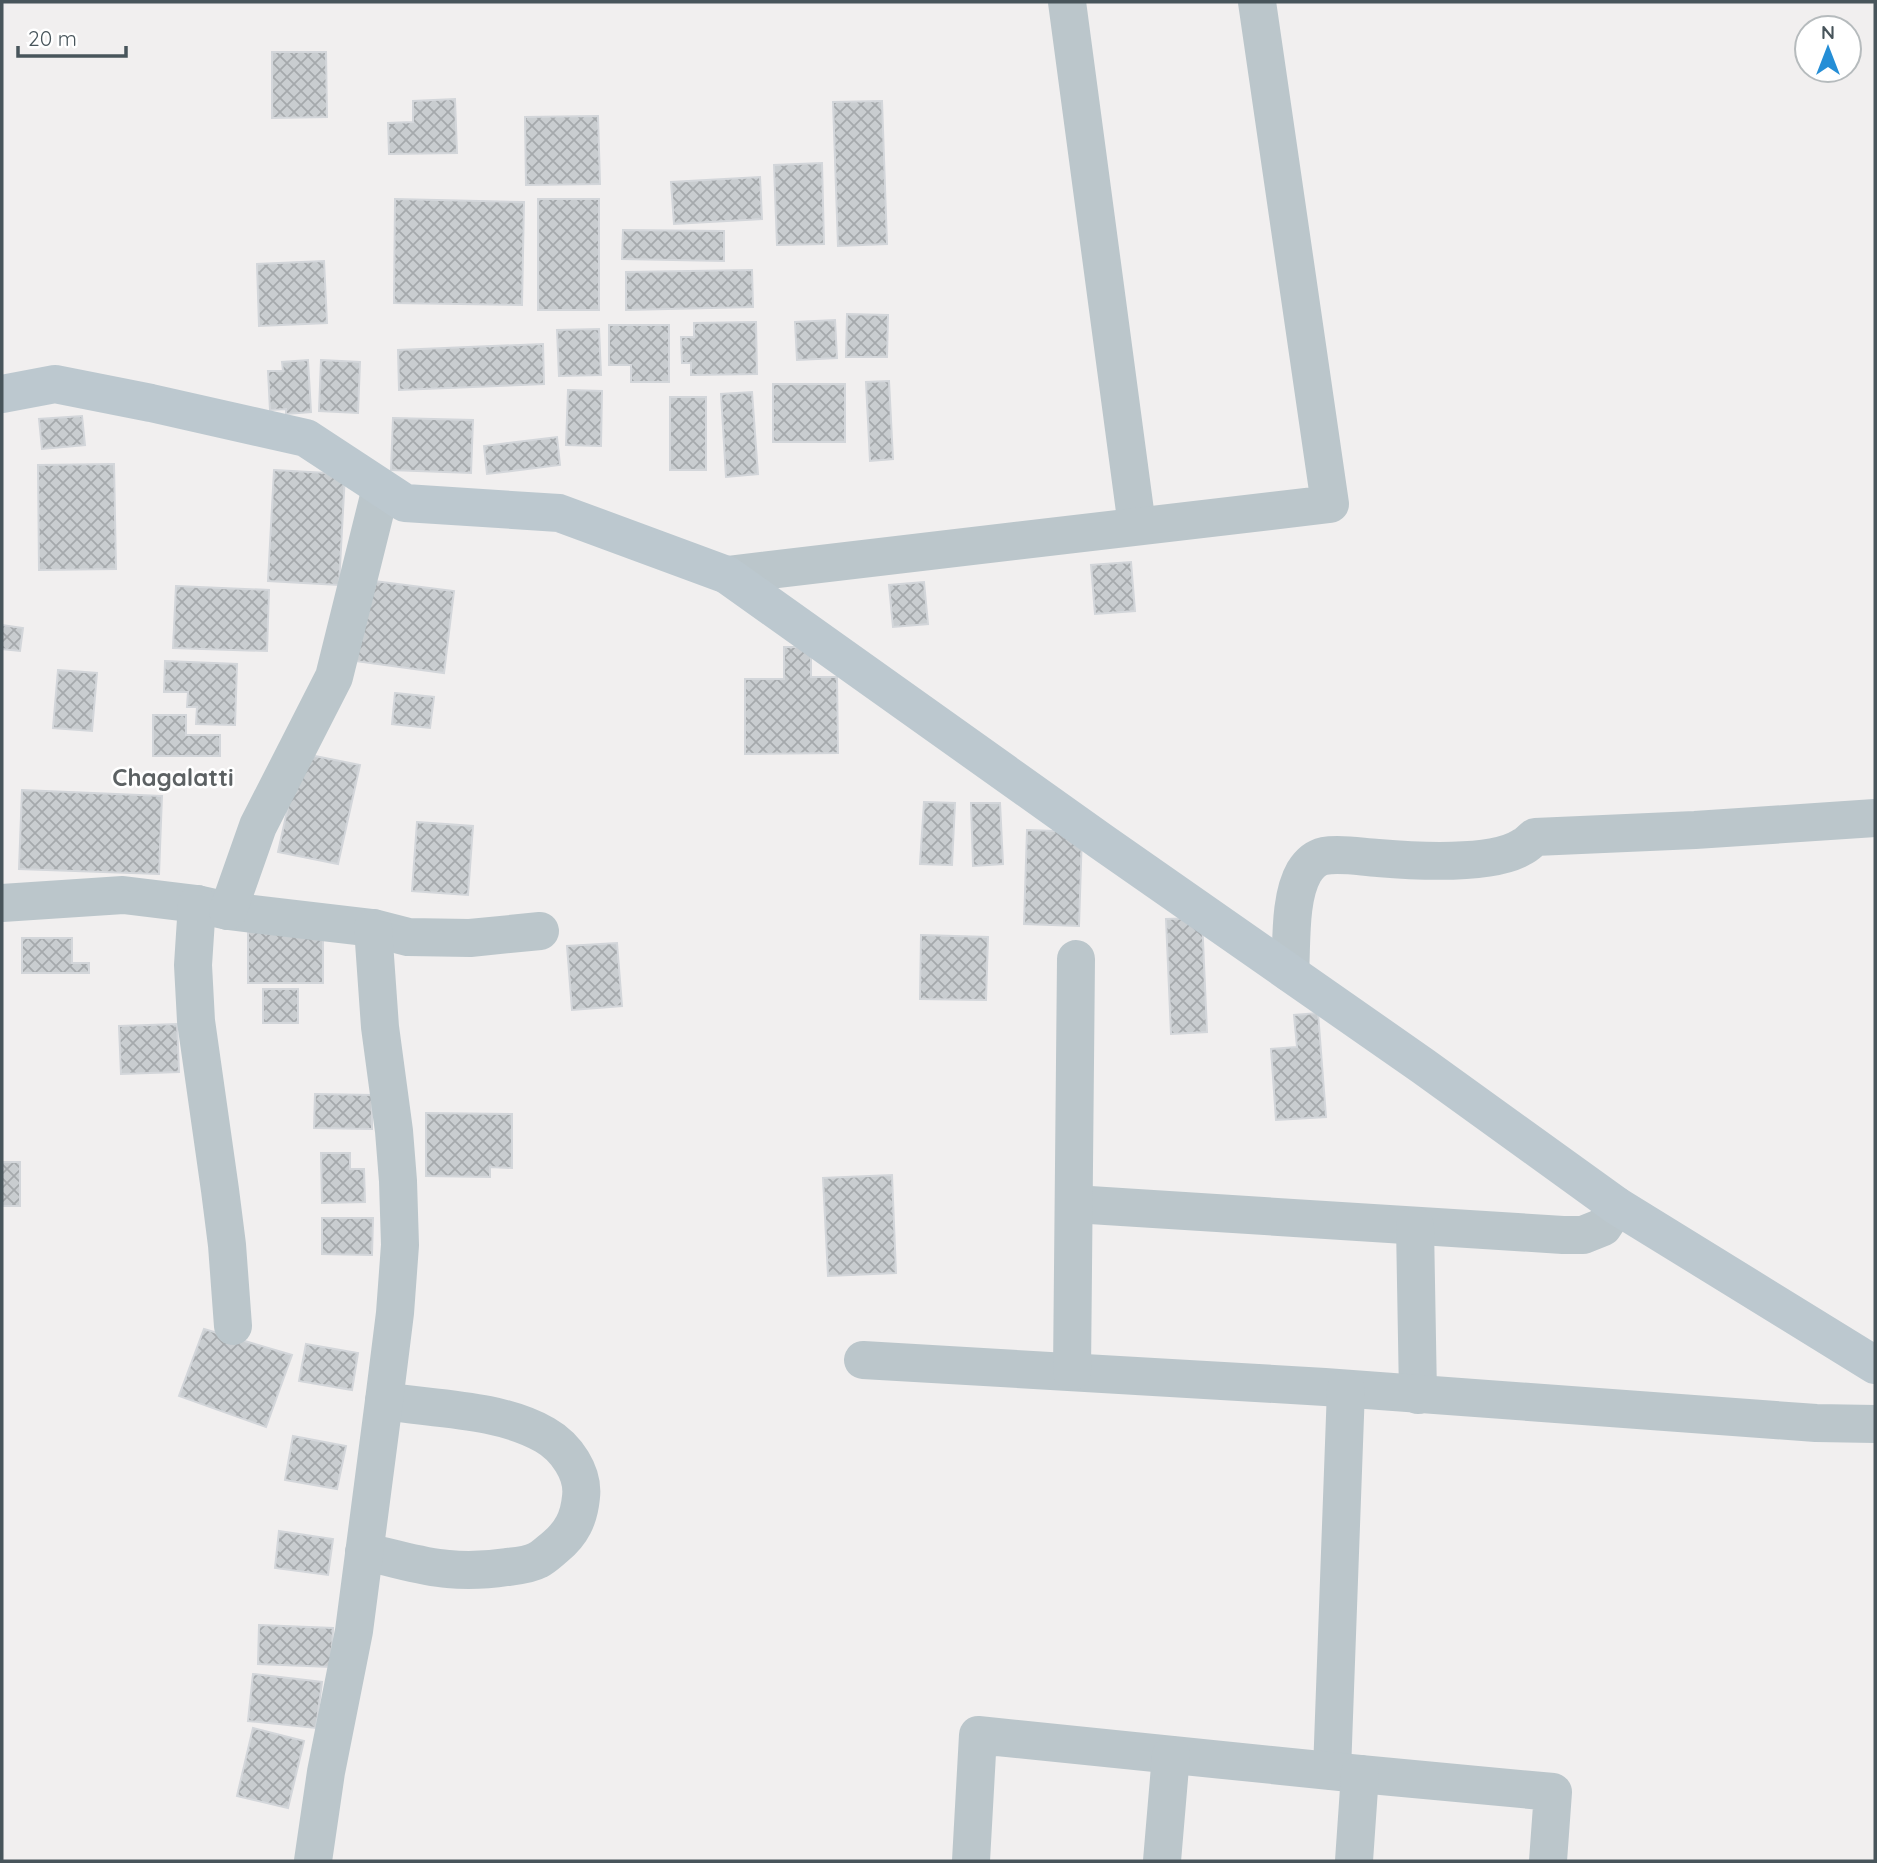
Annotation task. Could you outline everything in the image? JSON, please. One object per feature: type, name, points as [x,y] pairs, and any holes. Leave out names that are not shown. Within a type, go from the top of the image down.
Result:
[{"type":"street","points":[[1067,2],[1137,526]]},
{"type":"street","points":[[727,575],[1331,504],[1257,2]]},
{"type":"street","points":[[2,394],[55,384],[306,438],[405,503],[559,513],[727,575],[1617,1206],[1875,1365]]},
{"type":"street","points":[[233,1326],[227,1245],[196,1021],[193,965],[212,908],[334,677],[381,488]]},
{"type":"street","points":[[1290,973],[1294,905],[1298,885],[1312,861],[1325,856],[1413,861],[1470,860],[1504,855],[1522,848],[1535,837],[1561,834],[1695,830],[1875,818]]},
{"type":"street","points":[[2,903],[122,895],[373,928],[408,937],[470,938],[540,931]]},
{"type":"street","points":[[313,1861],[326,1773],[354,1631],[395,1313],[400,1245],[394,1131],[380,1027],[373,928]]},
{"type":"street","points":[[1072,1373],[1076,959]]},
{"type":"street","points":[[1073,1204],[1583,1235],[1603,1227],[1617,1206]]},
{"type":"street","points":[[1415,1226],[1418,1395]]},
{"type":"street","points":[[863,1360],[1346,1389],[1816,1423],[1875,1424]]},
{"type":"street","points":[[1346,1389],[1346,1773],[1354,1861]]},
{"type":"street","points":[[364,1552],[446,1569],[484,1570],[515,1566],[537,1560],[570,1532],[582,1494],[581,1479],[563,1450],[547,1436],[524,1425],[496,1417],[384,1401]]},
{"type":"street","points":[[971,1861],[978,1735],[1553,1792],[1548,1861]]},
{"type":"street","points":[[1162,1861],[1171,1755]]},
{"type":"building","points":[[272,52],[326,52],[327,117],[272,118]]},
{"type":"building","points":[[455,99],[457,153],[389,154],[388,123],[413,122],[413,101]]},
{"type":"building","points":[[882,101],[887,244],[838,246],[833,102]]},
{"type":"building","points":[[598,116],[600,184],[526,185],[525,117]]},
{"type":"building","points":[[822,163],[824,244],[777,245],[774,165]]},
{"type":"building","points":[[760,177],[762,219],[674,224],[671,182]]},
{"type":"building","points":[[395,199],[524,202],[522,305],[394,303]]},
{"type":"building","points":[[538,199],[599,199],[599,310],[538,310]]},
{"type":"building","points":[[623,230],[724,231],[724,261],[622,259]]},
{"type":"building","points":[[324,261],[327,323],[259,326],[257,264]]},
{"type":"building","points":[[752,270],[753,307],[626,310],[626,272]]},
{"type":"building","points":[[847,314],[888,315],[887,357],[846,357]]},
{"type":"building","points":[[835,320],[837,358],[797,360],[795,322]]},
{"type":"building","points":[[756,322],[757,374],[691,375],[691,363],[682,363],[681,337],[694,337],[694,323]]},
{"type":"building","points":[[609,325],[669,325],[669,382],[631,382],[631,365],[609,365]]},
{"type":"building","points":[[599,329],[601,375],[559,376],[557,330]]},
{"type":"building","points":[[543,344],[544,384],[399,390],[398,350]]},
{"type":"building","points":[[308,360],[311,412],[286,414],[286,409],[270,410],[268,371],[283,371],[282,362]]},
{"type":"building","points":[[321,360],[360,362],[358,413],[319,411]]},
{"type":"building","points":[[889,381],[893,459],[870,461],[866,382]]},
{"type":"building","points":[[773,384],[845,384],[845,442],[773,442]]},
{"type":"building","points":[[568,390],[602,391],[601,446],[566,445]]},
{"type":"building","points":[[752,392],[758,474],[726,477],[721,394]]},
{"type":"building","points":[[670,397],[706,397],[706,470],[670,470]]},
{"type":"building","points":[[82,416],[85,445],[42,449],[39,419]]},
{"type":"building","points":[[393,418],[473,420],[471,473],[391,470]]},
{"type":"building","points":[[557,437],[560,465],[487,474],[484,446]]},
{"type":"building","points":[[114,464],[116,569],[39,570],[38,465]]},
{"type":"building","points":[[274,470],[345,474],[339,585],[268,581]]},
{"type":"building","points":[[1131,562],[1135,611],[1095,614],[1091,565]]},
{"type":"building","points":[[366,580],[454,591],[444,673],[355,661]]},
{"type":"building","points":[[924,582],[928,624],[893,627],[889,585]]},
{"type":"building","points":[[176,586],[269,590],[267,651],[173,648]]},
{"type":"building","points":[[2,625],[23,628],[20,651],[2,649]]},
{"type":"building","points":[[784,647],[811,647],[811,677],[837,677],[838,753],[745,754],[745,679],[784,679]]},
{"type":"building","points":[[165,661],[237,664],[235,725],[196,724],[197,707],[187,707],[188,692],[164,692]]},
{"type":"building","points":[[58,670],[97,673],[92,731],[53,728]]},
{"type":"building","points":[[395,693],[434,697],[430,728],[392,724]]},
{"type":"building","points":[[153,715],[186,715],[186,735],[220,735],[220,756],[153,756]]},
{"type":"building","points":[[300,753],[360,765],[338,864],[278,852]]},
{"type":"building","points":[[22,790],[162,796],[159,874],[19,869]]},
{"type":"building","points":[[924,802],[955,803],[952,865],[920,864]]},
{"type":"building","points":[[971,803],[1000,803],[1003,864],[973,866]]},
{"type":"building","points":[[417,822],[473,826],[468,895],[412,891]]},
{"type":"building","points":[[1027,830],[1082,832],[1079,926],[1024,924]]},
{"type":"building","points":[[1202,918],[1207,1032],[1171,1034],[1166,919]]},
{"type":"building","points":[[248,929],[323,931],[323,983],[248,983]]},
{"type":"building","points":[[921,935],[988,937],[986,1000],[920,999]]},
{"type":"building","points":[[22,938],[72,938],[72,963],[89,963],[89,973],[22,973]]},
{"type":"building","points":[[617,943],[622,1006],[572,1010],[567,946]]},
{"type":"building","points":[[263,989],[298,989],[298,1023],[263,1023]]},
{"type":"building","points":[[1318,1013],[1326,1117],[1276,1120],[1271,1049],[1297,1047],[1294,1015]]},
{"type":"building","points":[[177,1024],[179,1072],[121,1074],[119,1026]]},
{"type":"building","points":[[315,1094],[372,1095],[372,1129],[314,1128]]},
{"type":"building","points":[[426,1113],[512,1114],[512,1168],[490,1167],[490,1177],[426,1176]]},
{"type":"building","points":[[321,1153],[350,1153],[350,1169],[364,1169],[365,1202],[322,1203]]},
{"type":"building","points":[[2,1162],[20,1162],[20,1206],[2,1206]]},
{"type":"building","points":[[892,1175],[896,1273],[828,1276],[823,1178]]},
{"type":"building","points":[[322,1218],[373,1218],[372,1255],[322,1254]]},
{"type":"building","points":[[204,1329],[292,1355],[266,1427],[179,1396]]},
{"type":"building","points":[[306,1344],[358,1353],[352,1390],[299,1381]]},
{"type":"building","points":[[293,1436],[346,1446],[337,1489],[285,1480]]},
{"type":"building","points":[[279,1531],[333,1539],[328,1575],[275,1568]]},
{"type":"building","points":[[259,1625],[333,1628],[331,1667],[258,1664]]},
{"type":"building","points":[[253,1674],[322,1682],[316,1728],[248,1721]]},
{"type":"building","points":[[253,1728],[304,1741],[288,1808],[237,1796]]},
{"type":"district","name":"Chagalatti","points":[[173,778]]}]
